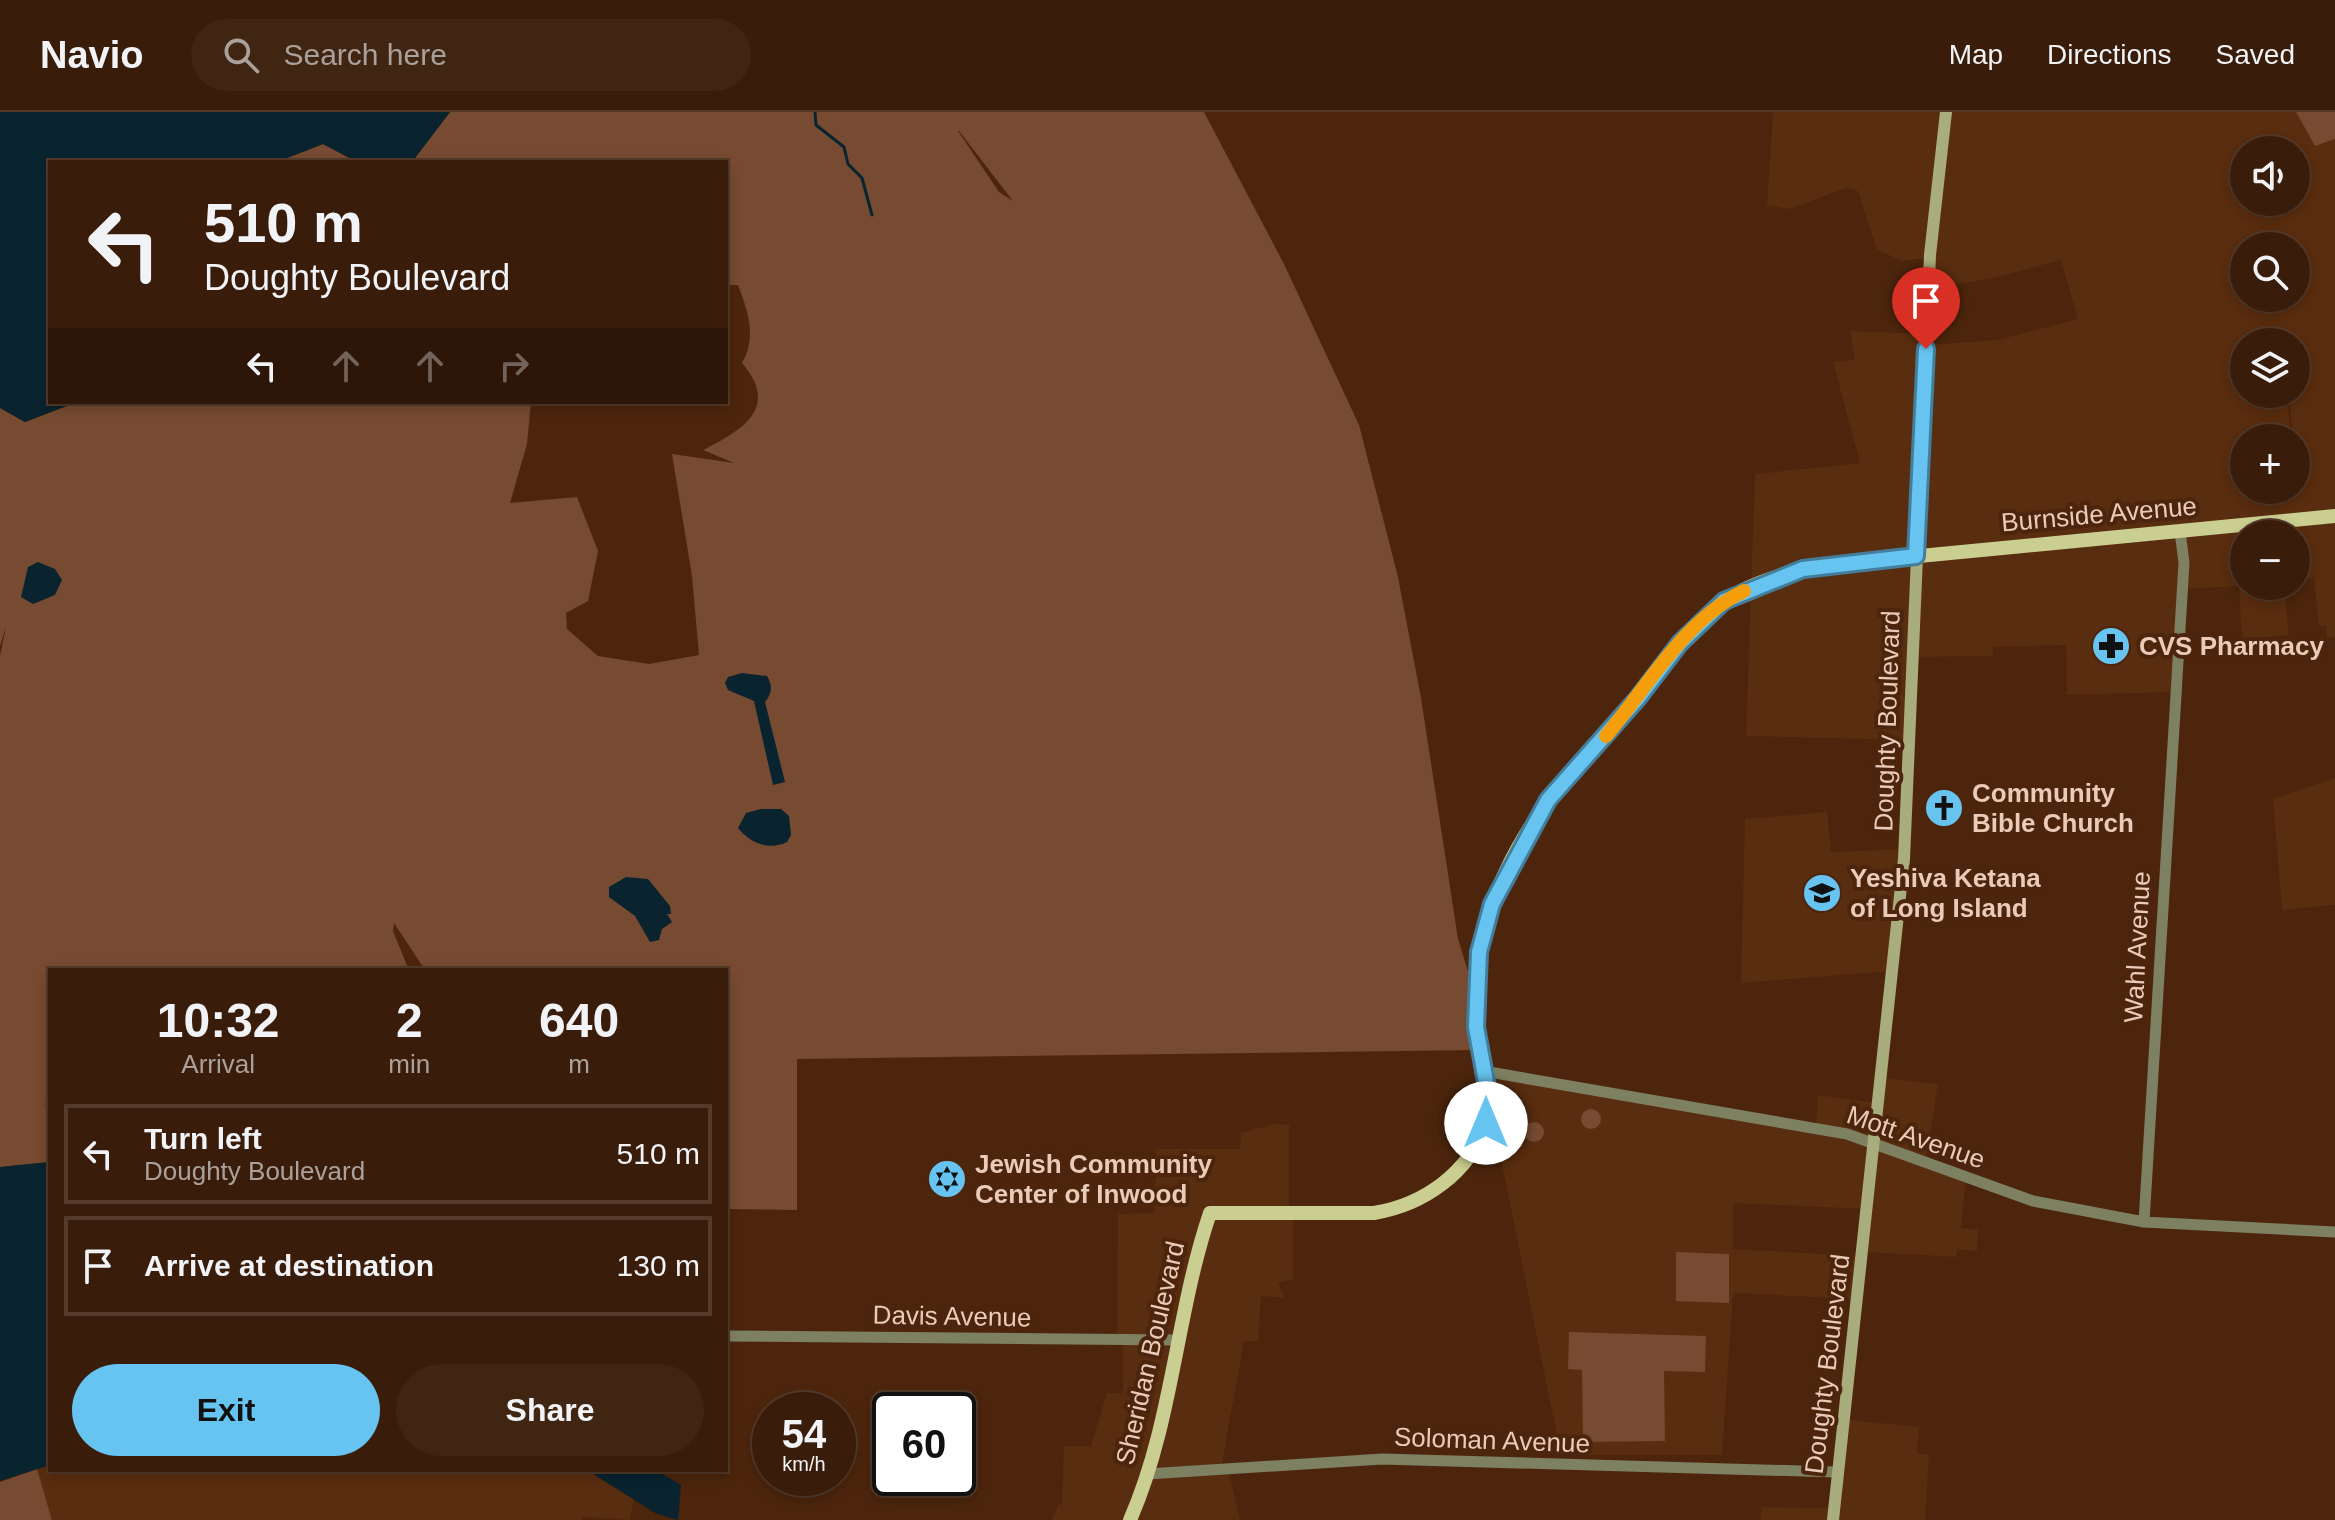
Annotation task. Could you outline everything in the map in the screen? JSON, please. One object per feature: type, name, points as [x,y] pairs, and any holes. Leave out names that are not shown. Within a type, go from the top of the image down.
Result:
[{"type":"main road","name":"Doughty Boulevard","points":[[1833,1520],[1904,859],[1930,255],[1946,112]]},
{"type":"main road","name":"Burnside Avenue","points":[[1916,556],[2335,516]]},
{"type":"main road","name":"Sheridan Boulevard","points":[[1130,1520],[1167,1404],[1193,1264],[1210,1213],[1374,1213],[1400,1209],[1424,1198],[1449,1179],[1482,1131],[1489,1098],[1475,994],[1479,952],[1492,904],[1548,800],[1638,698],[1680,643],[1724,601],[1785,574],[1826,565],[1916,556]]},
{"type":"street","name":"Wahl Avenue","points":[[2144,1222],[2184,563],[2180,531]]},
{"type":"street","name":"Mott Avenue","points":[[1483,1071],[1875,1141],[2033,1201],[2144,1222],[2335,1232]]},
{"type":"street","name":"Davis Avenue","points":[[728,1336],[1178,1340]]},
{"type":"street","name":"Soloman Avenue","points":[[1147,1474],[1382,1459],[1836,1472]]},
{"type":"shaded area","points":[[450,112],[1204,112],[1284,264],[1359,425],[1398,577],[1421,698],[1458,939],[1475,994],[1479,1050],[797,1059],[797,1210],[728,1209],[728,968],[424,968],[394,923],[393,931],[408,968],[48,968],[48,1102],[43,1105],[48,1104],[48,1162],[0,1167],[0,656],[6,627],[0,646],[0,408],[25,422],[72,404],[531,404],[527,444],[510,503],[577,497],[598,551],[588,601],[566,613],[567,629],[598,656],[649,664],[699,655],[692,576],[672,454],[734,463],[703,450],[742,426],[757,405],[758,393],[753,379],[742,363],[750,334],[738,285],[728,285],[728,160],[414,160]],"holes":[[[958,131],[959,131],[1013,201],[999,192]]]},
{"type":"shaded area","points":[[1773,112],[2296,112],[2309,136],[2230,136],[2230,216],[2310,216],[2310,137],[2315,146],[2335,139],[2335,637],[2327,638],[2326,626],[2319,626],[2314,578],[2310,578],[2310,520],[2230,520],[2230,586],[2185,589],[2179,692],[2067,695],[2066,645],[1993,647],[1993,656],[1913,657],[1908,740],[1746,736],[1755,474],[1860,463],[1833,362],[1855,360],[1850,331],[1925,334],[1925,345],[1997,340],[2078,319],[2061,260],[1990,279],[1927,288],[1928,258],[1903,261],[1877,250],[1858,191],[1846,188],[1790,209],[1767,205]],"holes":[[[2230,328],[2310,328],[2310,408],[2290,408],[2292,424],[2310,424],[2310,504],[2230,504],[2230,424],[2290,424],[2288,408],[2230,408]]]},
{"type":"shaded area","points":[[2296,112],[2335,112],[2335,139],[2315,146]]},
{"type":"shaded area","points":[[323,144],[353,160],[282,160]]},
{"type":"shaded area","points":[[2240,600],[2285,600],[2289,635],[2242,640]]},
{"type":"shaded area","points":[[2335,778],[2335,905],[2282,910],[2273,799]]},
{"type":"shaded area","name":"Yeshiva Ketana of Long Island","points":[[1827,812],[1831,852],[1905,849],[1893,971],[1741,983],[1745,819]]},
{"type":"shaded area","points":[[1483,1071],[1875,1141],[1865,1209],[1733,1203],[1733,1249],[1861,1256],[1855,1299],[1733,1293],[1722,1455],[1561,1455]]},
{"type":"shaded area","points":[[1885,1078],[1938,1084],[1926,1158],[1878,1140]]},
{"type":"shaded area","points":[[1818,1095],[1876,1103],[1873,1137],[1816,1125]]},
{"type":"shaded area","points":[[1591,1109],[1598,1112],[1601,1119],[1598,1126],[1591,1129],[1584,1126],[1581,1119],[1584,1112]]},
{"type":"shaded area","points":[[1534,1122],[1541,1125],[1544,1132],[1541,1139],[1534,1142],[1527,1139],[1524,1132],[1527,1125]]},
{"type":"shaded area","points":[[1275,1124],[1289,1125],[1293,1279],[1278,1282],[1284,1298],[1261,1296],[1258,1341],[1244,1341],[1221,1469],[1228,1469],[1240,1520],[1052,1520],[1059,1503],[1062,1505],[1064,1446],[1091,1446],[1107,1393],[1123,1393],[1123,1341],[1117,1341],[1118,1214],[1155,1213],[1156,1149],[1240,1149],[1241,1133]]},
{"type":"shaded area","points":[[1877,1144],[1966,1177],[1961,1228],[1978,1230],[1977,1251],[1957,1249],[1956,1257],[1864,1252]]},
{"type":"shaded area","points":[[1676,1252],[1729,1254],[1729,1303],[1676,1301]]},
{"type":"shaded area","points":[[1569,1332],[1706,1336],[1705,1372],[1664,1371],[1665,1441],[1583,1442],[1582,1370],[1568,1369]]},
{"type":"shaded area","points":[[1840,1419],[1919,1427],[1917,1453],[1929,1455],[1925,1520],[1760,1520],[1762,1507],[1830,1508]]},
{"type":"shaded area","points":[[48,1466],[48,1472],[590,1472],[634,1499],[630,1520],[583,1517],[582,1520],[52,1520],[37,1469]]},
{"type":"shaded area","points":[[37,1469],[52,1520],[0,1520],[0,1482]]},
{"type":"water","points":[[0,112],[450,112],[414,160],[353,160],[323,144],[282,160],[48,160],[48,404],[72,404],[25,422],[0,408]]},
{"type":"water","points":[[38,562],[55,569],[62,580],[55,595],[33,604],[21,597],[28,567]]},
{"type":"water","points":[[742,673],[767,676],[769,680],[771,689],[765,702],[785,782],[773,785],[754,701],[728,690],[725,683],[728,677]]},
{"type":"water","points":[[781,809],[789,816],[791,835],[787,842],[773,846],[760,844],[738,828],[746,813]]},
{"type":"water","points":[[626,877],[648,879],[670,906],[671,914],[667,914],[672,922],[662,929],[659,940],[650,942],[635,916],[609,897],[609,887]]},
{"type":"water","points":[[48,1162],[48,1466],[0,1481],[0,1167]]},
{"type":"water","points":[[590,1472],[659,1472],[681,1485],[678,1520],[655,1513]]},
{"type":"waterway","points":[[815,112],[816,125],[844,147],[848,164],[862,178],[872,215]]},
{"type":"slow traffic","points":[[1606,736],[1680,643],[1724,601],[1744,591]]},
{"type":"place","name":"CVS Pharmacy","points":[[2111,646]]},
{"type":"place","name":"Community Bible Church","points":[[1944,808]]},
{"type":"place","name":"Yeshiva Ketana of Long Island","points":[[1822,893]]},
{"type":"place","name":"Jewish Community Center of Inwood","points":[[947,1179]]},
{"type":"route","points":[[1486,1123],[1489,1098],[1476,1027],[1479,952],[1492,904],[1522,843],[1548,800],[1638,698],[1680,643],[1724,601],[1803,569],[1916,556],[1926,349]]}]
